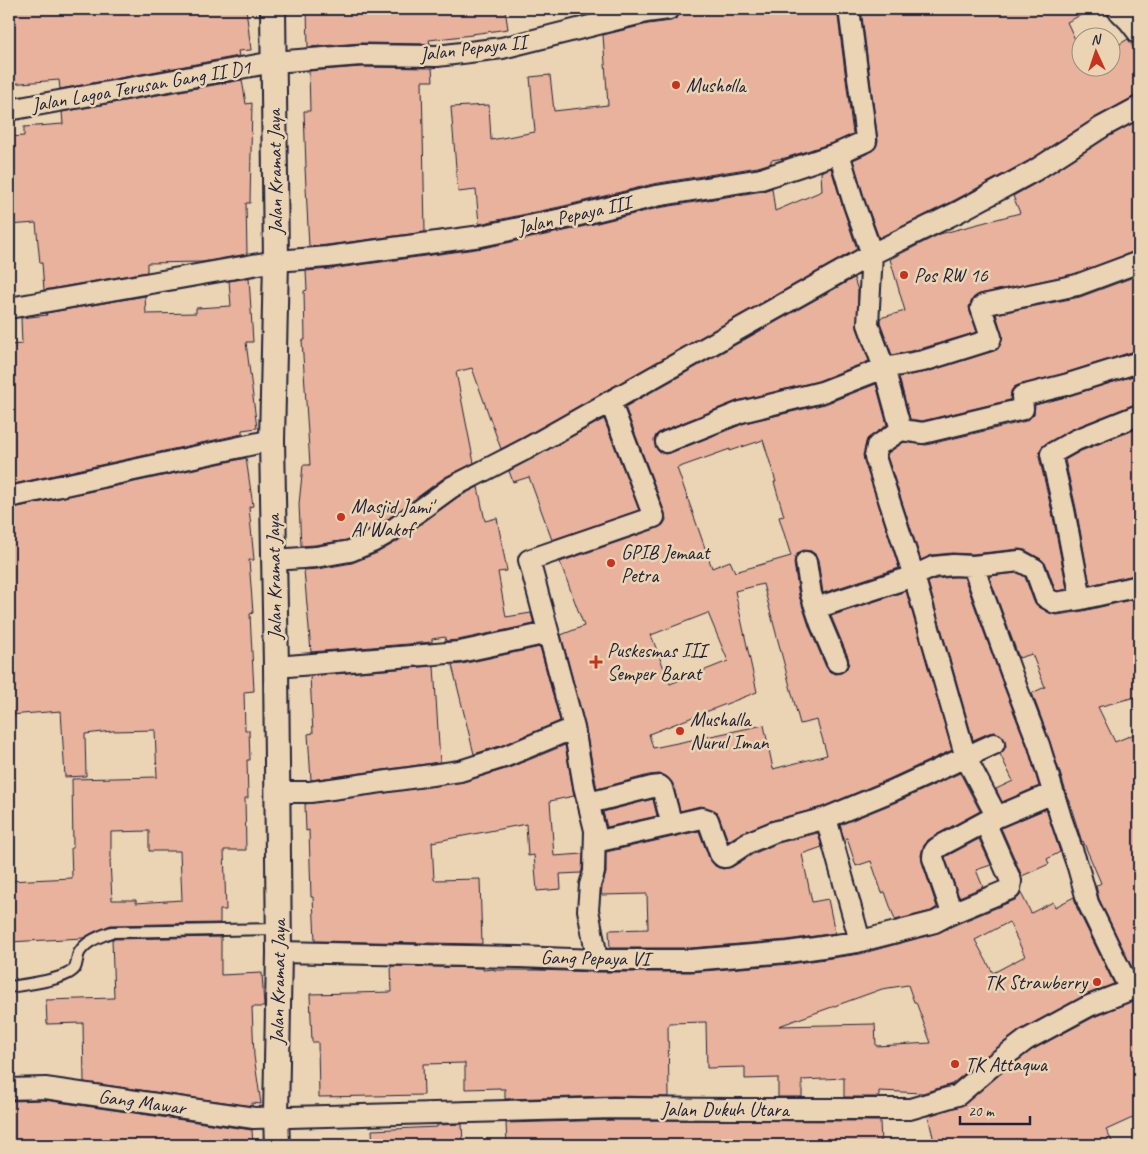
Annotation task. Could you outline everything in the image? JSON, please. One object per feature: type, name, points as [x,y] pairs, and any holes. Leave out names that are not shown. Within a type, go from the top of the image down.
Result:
[{"type":"street","name":"Jalan Kramat Jaya","points":[[274,9],[276,261],[272,440],[279,941],[277,1145]]},
{"type":"street","name":"Jalan Pepaya II","points":[[274,62],[361,56],[437,56],[502,48],[646,12],[669,9]]},
{"type":"street","name":"Jalan Pepaya III","points":[[9,308],[276,261],[328,257],[481,236],[576,216],[656,196],[761,179],[840,153],[866,141],[849,9]]},
{"type":"street","points":[[1117,9],[1139,34]]},
{"type":"street","name":"Jalan Lagoa Terusan Gang II D1","points":[[9,110],[274,62]]},
{"type":"street","points":[[274,560],[316,557],[350,551],[372,542],[391,531],[452,487],[528,448],[872,254],[958,212],[1026,175],[1102,127],[1139,107]]},
{"type":"street","points":[[840,153],[854,204],[872,254],[868,324],[884,368],[901,430]]},
{"type":"street","points":[[666,442],[741,412],[822,392],[884,368],[923,361],[990,340],[991,337],[981,308],[983,305],[1077,285],[1139,262]]},
{"type":"street","points":[[991,820],[966,758],[914,576],[875,457],[877,446],[901,430],[923,433],[1023,409],[1022,396],[1139,362]]},
{"type":"street","points":[[596,960],[588,910],[590,884],[594,872],[595,830],[584,786],[574,728],[529,560],[654,517],[610,401]]},
{"type":"street","points":[[1081,599],[1051,454],[1076,440],[1139,415]]},
{"type":"street","points":[[9,496],[272,440]]},
{"type":"street","points":[[816,608],[914,576],[933,567],[953,565],[973,566],[1020,561],[1035,569],[1045,597],[1055,603],[1139,586]]},
{"type":"street","points":[[806,562],[816,608],[836,662]]},
{"type":"street","points":[[973,566],[1039,745],[1088,903],[1135,988]]},
{"type":"street","points":[[276,667],[460,652],[548,633]]},
{"type":"street","points":[[277,792],[310,792],[460,771],[504,757],[574,728]]},
{"type":"street","points":[[595,842],[672,824],[706,819],[720,854],[726,857],[747,843],[774,832],[826,818],[894,790],[994,744]]},
{"type":"street","points":[[589,803],[660,786],[672,824]]},
{"type":"street","points":[[952,913],[933,858],[933,852],[942,845],[991,820],[1053,793]]},
{"type":"street","points":[[826,818],[860,941]]},
{"type":"street","name":"Gang Pepaya VI","points":[[279,941],[519,957],[596,960],[691,960],[788,952],[860,941],[935,922],[1010,889],[1011,881],[991,820]]},
{"type":"street","name":"Jalan Dukuh Utara","points":[[276,1117],[613,1108],[910,1109],[958,1095],[1026,1040],[1089,1006],[1135,988]]},
{"type":"street","name":"Gang Mawar","points":[[9,1089],[45,1088],[254,1118],[276,1117]]},
{"type":"lane","points":[[9,987],[64,976],[74,968],[78,954],[84,946],[94,938],[111,932],[279,941]]},
{"type":"building","points":[[9,9],[246,9],[251,50],[238,51],[239,56],[60,89],[59,80],[9,84]]},
{"type":"building","points":[[307,9],[505,9],[508,29],[429,40],[430,44],[361,43],[308,47]]},
{"type":"building","points":[[681,9],[837,9],[853,134],[835,142],[785,158],[771,160],[771,163],[758,167],[653,184],[564,206],[479,224],[476,190],[458,192],[451,107],[489,105],[491,140],[535,132],[530,77],[550,75],[554,111],[608,105],[603,35],[648,24],[671,21],[677,18]]},
{"type":"building","points":[[861,9],[1093,9],[1067,22],[1070,28],[1070,78],[1120,78],[1120,44],[1128,39],[1139,57],[1139,95],[1096,117],[1028,161],[879,238],[853,160],[871,152],[876,147],[878,141]]},
{"type":"building","points":[[361,67],[432,68],[433,81],[422,81],[425,232],[309,247],[304,111],[310,111],[309,71]]},
{"type":"building","points":[[242,80],[246,104],[252,103],[250,203],[246,203],[247,254],[202,262],[147,263],[147,272],[44,290],[36,223],[9,225],[9,137],[24,136],[24,127],[63,124],[62,112]]},
{"type":"building","points":[[1139,120],[1139,250],[1074,274],[980,294],[973,298],[969,307],[977,332],[920,349],[892,355],[880,318],[905,311],[890,259],[940,234],[1020,213],[1013,196]]},
{"type":"building","points":[[831,168],[857,249],[501,449],[472,368],[456,372],[474,463],[445,477],[385,521],[367,531],[347,540],[301,546],[299,504],[303,465],[310,465],[302,340],[305,340],[304,291],[307,290],[306,271],[483,248],[569,230],[658,208],[772,188],[775,211],[822,191],[821,172]]},
{"type":"building","points":[[1139,275],[1139,350],[1019,385],[1011,391],[1010,400],[922,421],[910,419],[899,377],[927,372],[998,349],[1002,341],[1002,334],[996,314],[1080,297]]},
{"type":"building","points":[[249,278],[253,342],[246,342],[257,428],[242,430],[242,434],[9,485],[9,345],[22,344],[21,318],[47,315],[46,313],[145,296],[146,314],[196,313],[196,308],[231,306],[229,281]]},
{"type":"building","points":[[854,278],[858,291],[857,328],[869,361],[818,381],[737,401],[662,431],[656,435],[654,440],[655,446],[659,452],[670,453],[745,423],[825,404],[876,384],[887,425],[867,439],[863,455],[899,568],[823,593],[816,555],[811,551],[804,550],[795,557],[794,563],[799,596],[826,667],[830,672],[836,674],[846,670],[849,663],[831,616],[906,591],[952,750],[822,807],[770,821],[743,832],[728,841],[716,811],[700,806],[680,811],[673,784],[664,775],[649,775],[597,789],[585,725],[561,635],[584,626],[560,562],[658,528],[666,520],[625,407]],"holes":[[[763,440],[776,482],[774,482],[784,516],[779,517],[791,556],[735,572],[730,561],[712,568],[677,468],[730,449],[730,451]],[[763,584],[800,724],[817,720],[827,755],[773,769],[764,725],[653,748],[649,734],[757,692],[735,591]],[[708,613],[728,661],[670,684],[651,635]]]},
{"type":"building","points":[[1139,374],[1139,403],[1072,429],[1045,444],[1040,450],[1039,457],[1067,589],[1057,591],[1046,564],[1025,550],[973,554],[952,553],[932,555],[921,560],[887,456],[888,453],[904,442],[926,445],[1026,421],[1034,414],[1035,405]]},
{"type":"building","points":[[604,419],[639,510],[552,540],[529,477],[513,482],[509,471]]},
{"type":"building","points":[[1139,428],[1139,574],[1090,585],[1065,460],[1081,451]]},
{"type":"building","points":[[246,458],[253,506],[249,507],[254,560],[249,560],[253,613],[250,614],[254,691],[244,692],[245,730],[249,730],[250,760],[247,760],[248,798],[245,798],[246,850],[224,850],[226,910],[220,910],[220,923],[111,925],[83,938],[9,942],[9,881],[72,878],[72,779],[157,777],[155,730],[85,734],[86,776],[65,777],[61,711],[9,715],[9,509]],"holes":[[[149,831],[149,851],[180,851],[182,900],[136,903],[136,900],[112,900],[111,832]]]},
{"type":"building","points":[[478,487],[485,521],[497,518],[507,571],[498,572],[506,617],[531,613],[534,624],[458,640],[446,641],[445,637],[432,639],[432,642],[311,652],[304,570],[352,563],[377,553],[398,541],[458,497]]},
{"type":"building","points":[[1018,573],[1025,577],[1034,602],[1039,607],[1057,615],[1139,598],[1139,696],[1098,707],[1115,742],[1139,732],[1139,973],[1135,974],[1099,899],[1096,886],[1101,883],[1082,842],[1032,693],[1045,687],[1032,654],[1019,658],[989,576]]},
{"type":"building","points":[[953,577],[964,577],[1028,749],[1039,786],[1002,802],[996,789],[1013,781],[1000,754],[1006,746],[1005,740],[995,732],[973,740],[928,582]]},
{"type":"building","points":[[540,647],[560,721],[500,746],[474,754],[452,665]]},
{"type":"building","points":[[434,666],[440,762],[311,780],[308,734],[313,733],[310,676]]},
{"type":"building","points":[[565,745],[574,796],[550,801],[554,856],[583,854],[581,873],[560,874],[561,889],[537,891],[534,855],[528,856],[526,824],[432,842],[434,880],[480,879],[482,944],[315,941],[313,897],[311,897],[309,830],[306,831],[305,804],[463,782],[509,768]]},
{"type":"building","points":[[960,773],[980,811],[928,840],[923,847],[922,862],[937,907],[931,911],[895,920],[885,892],[882,893],[871,861],[856,866],[847,838],[844,839],[840,825]]},
{"type":"building","points":[[653,799],[657,816],[607,827],[603,812]]},
{"type":"building","points":[[1046,809],[1060,852],[1047,859],[1049,864],[1022,876],[1001,828]]},
{"type":"building","points":[[699,831],[709,858],[715,866],[723,869],[732,867],[753,854],[778,843],[818,833],[822,847],[802,854],[812,902],[828,899],[835,933],[787,940],[691,948],[610,948],[609,930],[648,929],[647,894],[601,895],[606,873],[606,852]]},
{"type":"building","points":[[979,839],[991,865],[976,870],[983,887],[959,897],[945,857]]},
{"type":"building","points":[[1021,893],[1031,913],[1053,902],[1055,907],[1074,897],[1077,908],[1114,984],[1083,996],[1020,1030],[952,1084],[923,1093],[879,1091],[879,1097],[844,1097],[844,1078],[802,1080],[802,1097],[778,1097],[778,1078],[745,1079],[745,1067],[707,1068],[706,1022],[669,1023],[669,1097],[613,1096],[505,1099],[505,1089],[465,1089],[465,1063],[423,1064],[424,1095],[319,1097],[318,1042],[312,1042],[310,994],[392,992],[391,966],[483,968],[483,970],[691,972],[790,964],[860,954],[938,933],[1019,897]],"holes":[[[1009,922],[1025,956],[993,973],[975,940]],[[908,985],[931,1043],[876,1046],[875,1024],[779,1026],[882,989]]]},
{"type":"building","points":[[221,937],[221,975],[262,973],[264,1007],[252,1007],[254,1056],[261,1104],[252,1103],[252,1106],[84,1082],[83,1023],[47,1024],[46,1000],[114,998],[112,939]]},
{"type":"building","points":[[1139,998],[1139,1115],[1106,1130],[1114,1145],[935,1145],[928,1116],[965,1104],[1032,1050],[1094,1017]]},
{"type":"building","points":[[44,1100],[252,1130],[253,1145],[9,1143],[9,1101]]},
{"type":"building","points":[[613,1120],[880,1121],[881,1145],[507,1145],[506,1123]]},
{"type":"building","points":[[462,1124],[463,1145],[373,1145],[372,1130]]},
{"type":"place","name":"Musholla","points":[[676,85]]},
{"type":"place","name":"Pos RW 16","points":[[904,275]]},
{"type":"place","name":"Masjid Jami' Al Wakof","points":[[341,517]]},
{"type":"place","name":"GPIB Jemaat Petra","points":[[611,563]]},
{"type":"place","name":"Puskesmas III Semper Barat","points":[[596,662]]},
{"type":"place","name":"Mushalla Nurul Iman","points":[[680,731]]},
{"type":"place","name":"TK Strawberry","points":[[1097,982]]},
{"type":"place","name":"TK Attaqwa","points":[[955,1064]]}]
